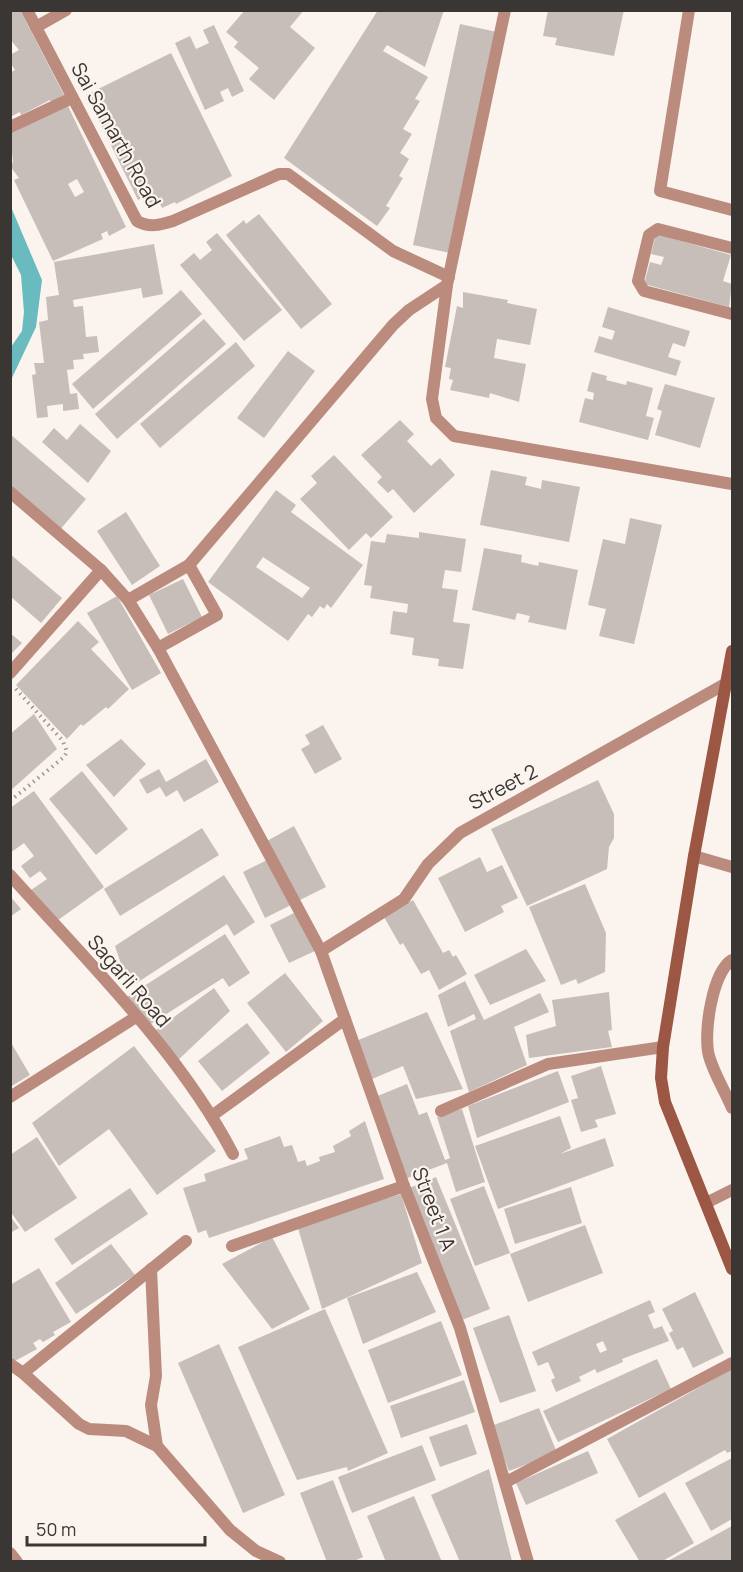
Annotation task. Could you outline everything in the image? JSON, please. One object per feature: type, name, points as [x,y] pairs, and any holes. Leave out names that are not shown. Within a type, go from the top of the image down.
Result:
[{"type":"street","name":"Sai Samarth Road","points":[[27,10],[131,214],[144,225],[158,226],[173,221],[279,174],[288,174],[393,251],[448,281]]},
{"type":"street","points":[[36,27],[66,10]]},
{"type":"street","points":[[506,10],[448,281],[432,399],[436,418],[454,436],[732,484]]},
{"type":"street","points":[[689,10],[660,191],[732,210]]},
{"type":"street","points":[[10,127],[72,98]]},
{"type":"street","points":[[732,248],[658,229],[649,235],[638,281],[644,291],[732,314]]},
{"type":"street","points":[[128,600],[189,565],[393,325],[448,281]]},
{"type":"street","name":"Street 1 A","points":[[10,492],[101,570],[128,600],[158,648],[321,951],[404,1186],[460,1328],[528,1562]]},
{"type":"street","points":[[158,648],[217,615],[189,565]]},
{"type":"street","points":[[10,673],[101,570]]},
{"type":"street","points":[[732,651],[694,856],[663,1047],[661,1078],[665,1102],[732,1269]]},
{"type":"street","name":"Street 2","points":[[321,951],[404,898],[428,864],[460,833],[725,684]]},
{"type":"street","points":[[694,856],[732,867]]},
{"type":"street","name":"Sagarli Road","points":[[10,875],[136,1017],[213,1115],[233,1154]]},
{"type":"street","points":[[732,960],[721,971],[716,982],[707,1046],[710,1059],[732,1108]]},
{"type":"street","points":[[10,1097],[136,1017]]},
{"type":"street","points":[[213,1115],[345,1019]]},
{"type":"street","points":[[441,1111],[548,1064],[663,1047]]},
{"type":"street","points":[[232,1246],[404,1186]]},
{"type":"street","points":[[706,1203],[732,1190]]},
{"type":"street","points":[[23,1373],[186,1241]]},
{"type":"street","points":[[151,1269],[156,1376],[152,1415],[157,1446]]},
{"type":"street","points":[[506,1482],[732,1363]]},
{"type":"street","points":[[10,1364],[79,1424],[89,1429],[126,1431],[157,1446],[230,1530],[255,1551],[280,1562]]},
{"type":"street","points":[[10,1553],[17,1562]]},
{"type":"path","points":[[10,683],[63,741],[67,752],[64,757],[10,801]]},
{"type":"water","points":[[11,207],[42,280],[36,327],[11,380],[11,347],[22,331],[24,312],[21,275],[11,255]]},
{"type":"building","points":[[10,10],[20,10],[65,97],[52,104],[50,100],[21,115],[20,112],[10,117],[10,73],[15,70],[10,62],[10,55],[19,50],[10,39]]},
{"type":"building","points":[[245,10],[304,10],[290,27],[315,48],[274,100],[249,79],[259,68],[234,47],[238,42],[226,32]]},
{"type":"building","points":[[378,10],[444,10],[425,67],[387,45],[383,51],[428,77],[415,99],[420,101],[403,129],[412,134],[400,153],[409,159],[399,176],[403,178],[386,206],[390,208],[377,226],[284,158]]},
{"type":"building","points":[[548,10],[624,10],[614,56],[555,45],[557,38],[543,36]]},
{"type":"building","points":[[460,24],[497,32],[450,253],[413,245]]},
{"type":"building","points":[[214,25],[244,91],[232,97],[228,88],[220,92],[224,101],[205,110],[175,43],[190,36],[196,49],[209,43],[203,30]]},
{"type":"building","points":[[171,53],[232,176],[176,204],[175,202],[162,208],[160,204],[151,208],[149,202],[145,204],[142,198],[138,200],[86,95]]},
{"type":"building","points":[[67,104],[126,227],[109,236],[107,231],[101,234],[103,239],[53,261],[14,180],[19,178],[10,166],[13,162],[10,131]],"holes":[[[77,179],[84,192],[75,197],[68,184]]]},
{"type":"building","points":[[259,214],[332,304],[301,329],[226,235],[244,220],[246,224]]},
{"type":"building","points":[[217,233],[282,310],[244,341],[180,265],[194,253],[200,260],[212,250],[206,242]]},
{"type":"building","points":[[656,234],[731,255],[723,281],[732,284],[729,307],[644,284],[650,262],[661,265],[664,257],[651,254]]},
{"type":"building","points":[[154,244],[163,294],[143,298],[141,288],[73,300],[74,307],[83,306],[86,337],[97,336],[99,352],[83,354],[84,359],[73,360],[74,369],[67,370],[70,394],[77,393],[79,409],[63,411],[63,404],[47,406],[48,417],[37,418],[32,375],[36,374],[34,363],[44,363],[39,322],[48,320],[46,297],[59,295],[54,262]]},
{"type":"building","points":[[181,290],[202,314],[93,409],[72,384]]},
{"type":"building","points":[[463,292],[508,300],[507,303],[537,309],[530,345],[497,339],[494,358],[526,364],[519,402],[490,393],[489,398],[450,390],[453,380],[449,379],[451,368],[445,367],[457,306],[463,308]]},
{"type":"building","points":[[608,307],[690,331],[685,347],[673,343],[668,357],[681,361],[676,376],[594,352],[599,336],[612,340],[615,331],[602,327]]},
{"type":"building","points":[[204,319],[226,344],[117,439],[95,414]]},
{"type":"building","points":[[236,342],[255,366],[160,448],[140,424]]},
{"type":"building","points":[[288,351],[315,371],[264,438],[237,418]]},
{"type":"building","points":[[592,372],[607,376],[606,380],[626,385],[627,381],[653,388],[646,416],[654,418],[648,440],[579,422],[585,398],[593,400],[594,393],[587,391]]},
{"type":"building","points":[[665,384],[715,398],[700,448],[655,435],[662,411],[657,409]]},
{"type":"building","points":[[400,420],[414,434],[407,441],[431,466],[440,458],[455,475],[414,513],[393,489],[388,493],[377,482],[382,477],[361,455]]},
{"type":"building","points":[[80,424],[111,451],[88,483],[42,442],[54,428],[67,440]]},
{"type":"building","points":[[10,434],[86,499],[59,531],[10,489]]},
{"type":"building","points":[[334,455],[393,517],[371,538],[366,533],[349,550],[300,499],[317,483],[311,476]]},
{"type":"building","points":[[491,470],[527,477],[525,485],[541,489],[542,480],[580,487],[569,542],[480,525]]},
{"type":"building","points":[[276,490],[296,505],[291,512],[363,565],[331,608],[327,604],[324,609],[320,606],[312,617],[308,614],[288,641],[208,582]],"holes":[[[263,557],[310,588],[302,598],[256,567]]]},
{"type":"building","points":[[126,512],[160,566],[132,585],[97,531]]},
{"type":"building","points":[[630,518],[662,525],[634,644],[599,636],[606,609],[588,605],[603,539],[625,544]]},
{"type":"building","points":[[419,532],[466,539],[461,572],[445,570],[442,588],[458,590],[453,622],[470,624],[463,669],[438,666],[439,659],[412,655],[414,638],[390,634],[393,611],[407,613],[408,604],[370,598],[372,586],[364,585],[371,541],[385,543],[387,534],[419,538]]},
{"type":"building","points":[[484,548],[522,555],[521,562],[538,566],[539,562],[578,570],[566,630],[528,622],[530,616],[517,613],[515,620],[472,610]]},
{"type":"building","points":[[10,554],[62,598],[41,623],[10,596]]},
{"type":"building","points":[[183,579],[202,617],[168,634],[149,595]]},
{"type":"building","points":[[117,596],[161,673],[132,690],[87,613]]},
{"type":"building","points":[[78,621],[99,642],[91,649],[129,689],[108,709],[106,707],[83,726],[81,724],[67,739],[16,685]]},
{"type":"building","points":[[10,633],[22,643],[10,655]]},
{"type":"building","points":[[34,714],[57,749],[10,791],[10,734]]},
{"type":"building","points":[[323,725],[342,759],[315,774],[301,749],[310,744],[305,735]]},
{"type":"building","points":[[121,739],[146,764],[114,797],[86,765]]},
{"type":"building","points":[[206,759],[219,782],[184,802],[177,790],[166,797],[160,787],[147,794],[139,780],[159,769],[166,782]]},
{"type":"building","points":[[82,771],[128,829],[96,855],[49,799]]},
{"type":"building","points":[[598,780],[614,814],[614,838],[609,847],[607,869],[527,906],[491,829]]},
{"type":"building","points":[[34,791],[104,887],[54,923],[31,890],[47,879],[40,871],[30,878],[21,866],[34,856],[24,843],[10,853],[10,808]]},
{"type":"building","points":[[294,826],[326,887],[296,902],[265,842]]},
{"type":"building","points":[[202,828],[219,855],[120,916],[104,889]]},
{"type":"building","points":[[480,857],[487,872],[502,865],[518,898],[501,906],[504,912],[465,932],[438,878]]},
{"type":"building","points":[[269,859],[291,905],[265,918],[243,872]]},
{"type":"building","points":[[224,875],[255,922],[234,936],[227,924],[129,988],[115,946]]},
{"type":"building","points":[[585,884],[606,933],[605,972],[578,984],[576,979],[561,985],[529,907]]},
{"type":"building","points":[[10,896],[21,909],[10,917]]},
{"type":"building","points":[[413,900],[443,953],[449,950],[453,957],[456,955],[467,974],[439,990],[429,970],[421,974],[403,943],[400,945],[384,917]]},
{"type":"building","points":[[298,911],[317,950],[289,963],[270,925]]},
{"type":"building","points":[[225,934],[250,973],[229,987],[223,978],[146,1027],[127,997]]},
{"type":"building","points":[[526,949],[546,981],[490,1005],[474,975]]},
{"type":"building","points":[[285,973],[323,1021],[286,1052],[247,1003]]},
{"type":"building","points":[[465,981],[484,1020],[540,993],[549,1012],[514,1027],[527,1065],[469,1092],[450,1031],[476,1019],[474,1014],[448,1027],[438,995]]},
{"type":"building","points":[[214,988],[230,1011],[178,1060],[156,1030]]},
{"type":"building","points":[[609,992],[612,1030],[608,1031],[612,1047],[529,1058],[526,1035],[556,1026],[552,1000]]},
{"type":"building","points":[[427,1012],[463,1089],[416,1099],[403,1066],[372,1079],[356,1041]]},
{"type":"building","points":[[247,1023],[270,1053],[222,1091],[198,1061]]},
{"type":"building","points":[[10,1041],[30,1075],[10,1087]]},
{"type":"building","points":[[134,1046],[216,1151],[157,1195],[109,1129],[59,1166],[32,1123]]},
{"type":"building","points":[[601,1066],[616,1114],[595,1120],[598,1127],[581,1132],[571,1100],[578,1098],[571,1076]]},
{"type":"building","points":[[558,1071],[569,1102],[477,1138],[468,1106]]},
{"type":"building","points":[[407,1084],[419,1115],[427,1112],[445,1160],[450,1158],[437,1117],[462,1109],[485,1182],[456,1192],[447,1163],[405,1179],[375,1097]]},
{"type":"building","points":[[560,1116],[571,1148],[560,1154],[605,1138],[614,1166],[498,1209],[475,1146]]},
{"type":"building","points":[[365,1121],[384,1179],[209,1238],[206,1230],[198,1233],[183,1188],[206,1181],[204,1174],[248,1159],[244,1149],[280,1136],[284,1147],[292,1145],[298,1162],[305,1160],[307,1166],[320,1161],[319,1157],[335,1152],[333,1146],[351,1136],[349,1131]]},
{"type":"building","points":[[37,1137],[77,1198],[25,1232],[10,1211],[10,1155]]},
{"type":"building","points":[[436,1177],[490,1309],[462,1320],[409,1188]]},
{"type":"building","points":[[484,1186],[510,1253],[475,1266],[450,1199]]},
{"type":"building","points":[[571,1187],[582,1223],[515,1244],[504,1209]]},
{"type":"building","points":[[130,1188],[148,1214],[72,1265],[54,1239]]},
{"type":"building","points":[[401,1194],[422,1263],[322,1309],[297,1225]]},
{"type":"building","points":[[10,1216],[19,1228],[10,1233]]},
{"type":"building","points":[[585,1225],[603,1273],[528,1302],[510,1254]]},
{"type":"building","points":[[272,1237],[310,1309],[272,1329],[222,1264]]},
{"type":"building","points":[[111,1244],[135,1275],[76,1314],[55,1283]]},
{"type":"building","points":[[39,1268],[71,1322],[53,1332],[55,1335],[43,1342],[40,1339],[33,1343],[37,1349],[13,1362],[10,1358],[10,1285]]},
{"type":"building","points":[[417,1272],[436,1312],[363,1344],[347,1298]]},
{"type":"building","points":[[695,1292],[724,1353],[693,1368],[683,1347],[677,1350],[669,1333],[673,1331],[662,1309]]},
{"type":"building","points":[[650,1300],[655,1312],[648,1315],[654,1329],[662,1326],[669,1341],[622,1359],[623,1362],[597,1373],[595,1369],[579,1377],[581,1381],[556,1392],[551,1380],[555,1378],[548,1362],[538,1366],[532,1352]],"holes":[[[603,1341],[607,1350],[600,1353],[596,1344]]]},
{"type":"building","points":[[325,1309],[388,1453],[348,1471],[347,1467],[297,1480],[238,1347]]},
{"type":"building","points":[[509,1315],[536,1391],[500,1403],[473,1328]]},
{"type":"building","points":[[441,1321],[462,1375],[388,1403],[368,1350]]},
{"type":"building","points":[[219,1344],[285,1495],[243,1513],[178,1363]]},
{"type":"building","points":[[657,1359],[671,1389],[558,1442],[543,1411]]},
{"type":"building","points":[[732,1369],[732,1451],[727,1453],[725,1450],[639,1498],[607,1439]]},
{"type":"building","points":[[464,1380],[475,1412],[401,1438],[390,1406]]},
{"type":"building","points":[[539,1408],[557,1453],[509,1471],[491,1426]]},
{"type":"building","points":[[467,1424],[477,1454],[440,1467],[429,1437]]},
{"type":"building","points":[[422,1445],[436,1480],[352,1513],[338,1477]]},
{"type":"building","points":[[588,1451],[598,1473],[526,1505],[516,1483]]},
{"type":"building","points":[[732,1458],[732,1519],[711,1531],[685,1483]]},
{"type":"building","points":[[489,1469],[512,1561],[460,1562],[431,1495]]},
{"type":"building","points":[[333,1480],[363,1557],[352,1562],[327,1562],[300,1493]]},
{"type":"building","points":[[665,1492],[694,1543],[661,1562],[640,1562],[615,1520]]},
{"type":"building","points":[[414,1496],[442,1562],[386,1562],[367,1516]]},
{"type":"building","points":[[732,1526],[732,1562],[666,1562]]}]
